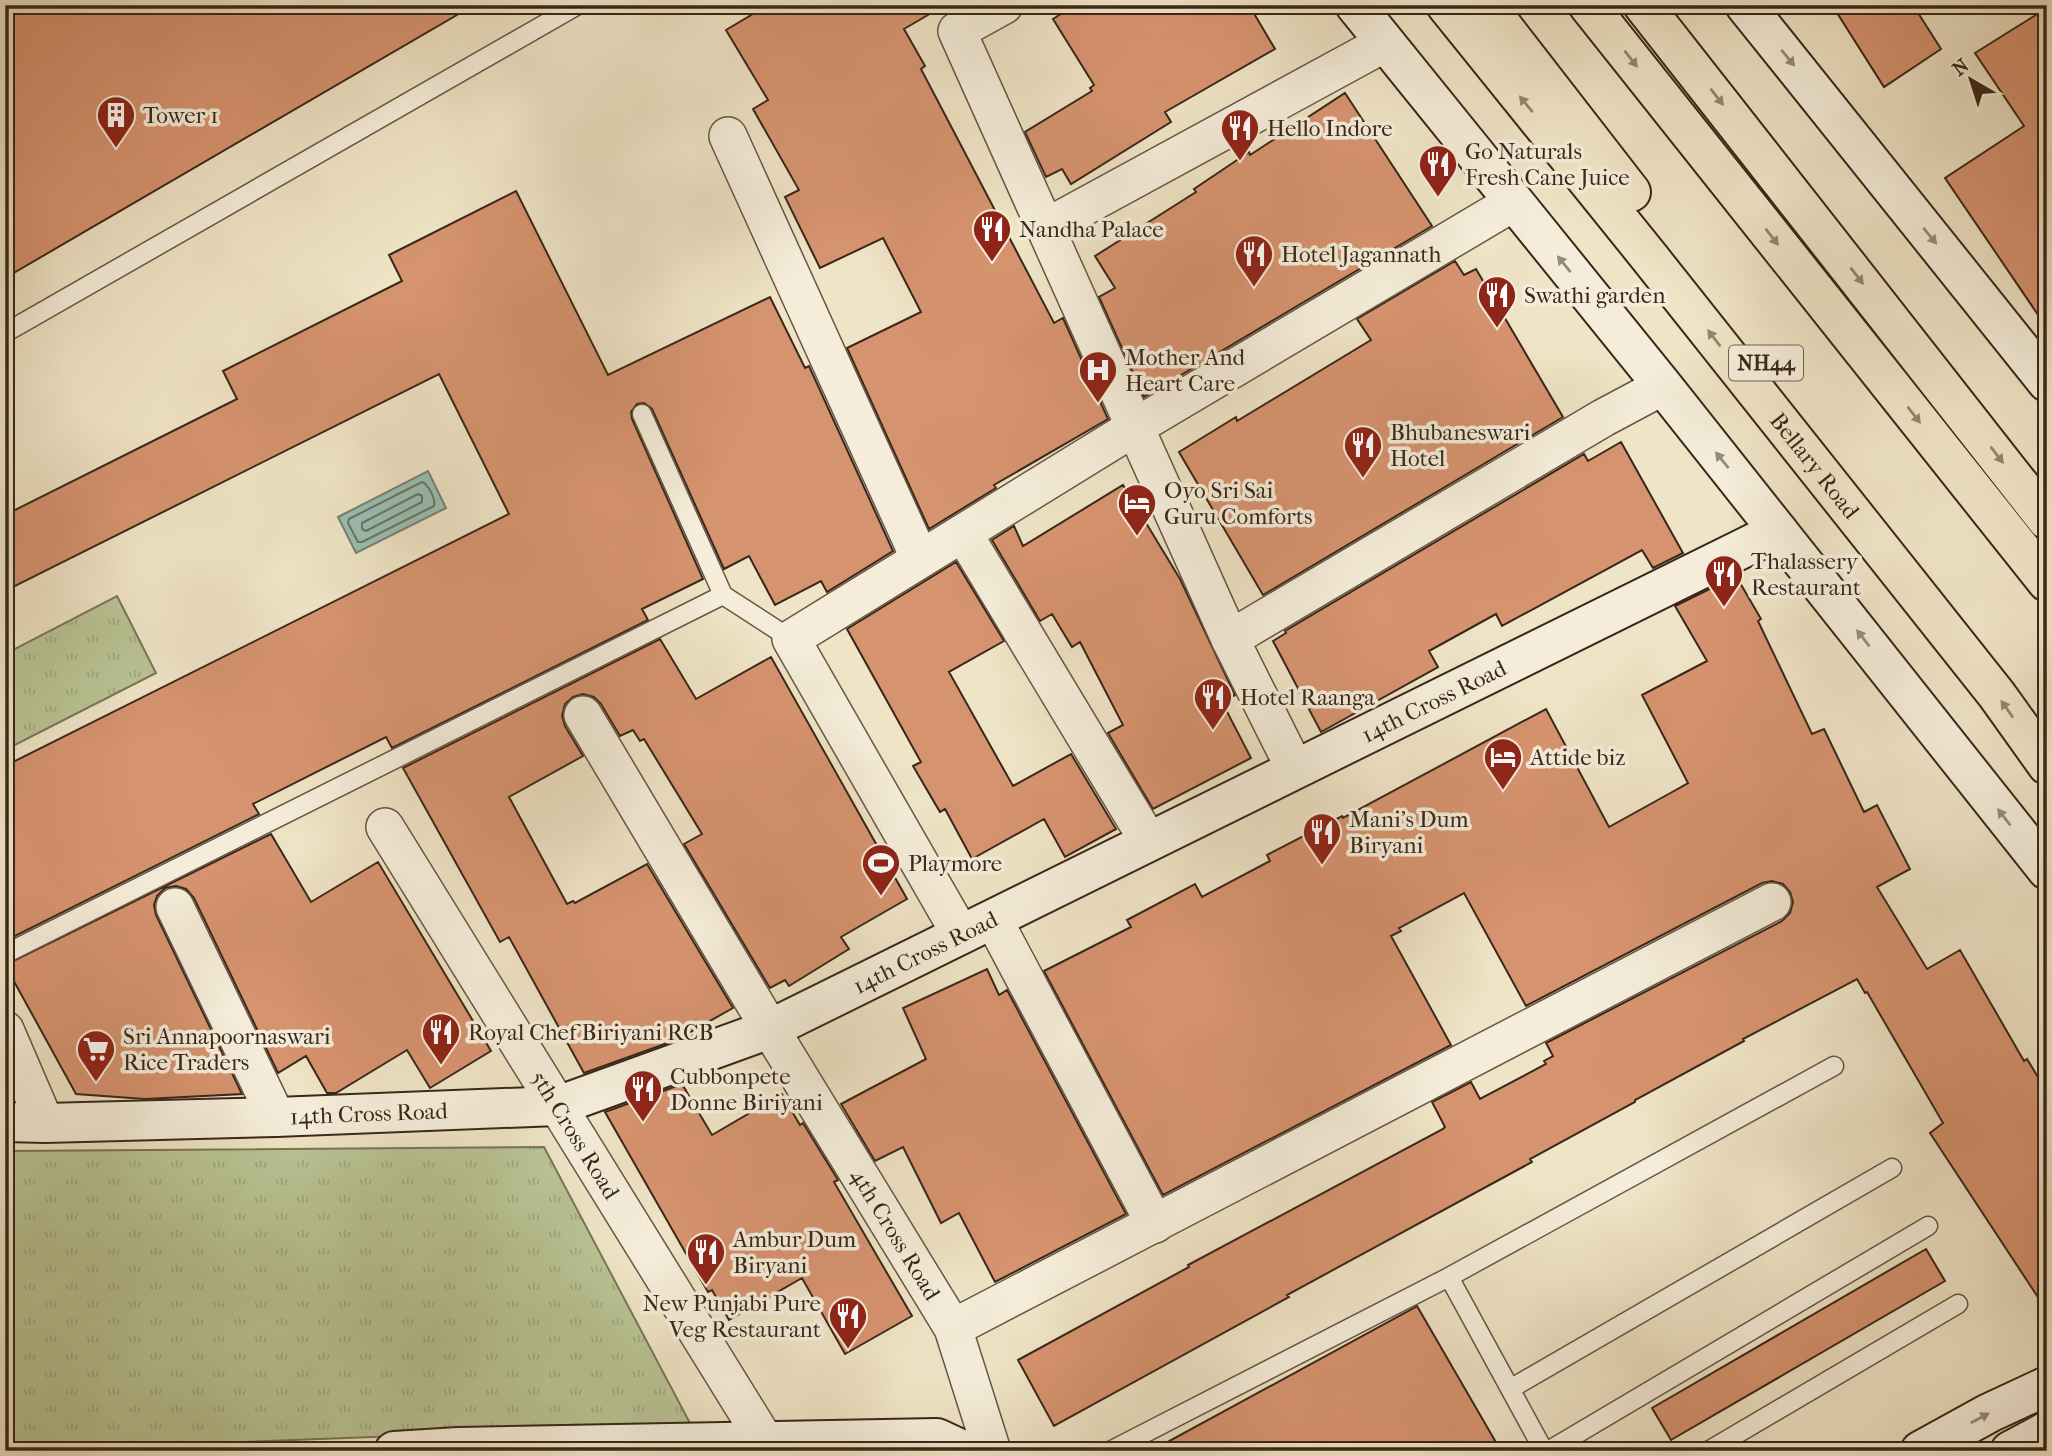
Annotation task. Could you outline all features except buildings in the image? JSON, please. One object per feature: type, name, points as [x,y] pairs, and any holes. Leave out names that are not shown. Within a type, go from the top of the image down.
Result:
[{"type":"highway","name":"Bellary Road","points":[[1446,5],[1989,684],[2047,765]]},
{"type":"highway","name":"Bellary Road","points":[[1486,5],[2047,719]]},
{"type":"highway","points":[[1588,5],[2047,582]]},
{"type":"highway","points":[[1643,5],[2047,520]]},
{"type":"street","points":[[1004,5],[957,32],[1230,639],[1296,769]]},
{"type":"street","points":[[1356,5],[1779,531],[2047,870]]},
{"type":"street","points":[[1745,5],[2047,382]]},
{"type":"street","points":[[1045,228],[1385,43]]},
{"type":"street","points":[[728,136],[920,559]]},
{"type":"street","points":[[1155,1224],[977,927],[791,639],[1135,428],[1514,202]]},
{"type":"street","points":[[1230,639],[1591,425],[1663,386]]},
{"type":"street","name":"14th Cross Road","points":[[5,1122],[45,1124],[557,1106],[770,1029],[1779,531]]},
{"type":"street","points":[[963,533],[1149,842]]},
{"type":"street","name":"4th Cross Road","points":[[583,715],[770,1029],[953,1328],[992,1451]]},
{"type":"street","name":"5th Cross Road","points":[[385,827],[765,1441]]},
{"type":"street","points":[[953,1328],[1772,902]]},
{"type":"street","points":[[174,908],[276,1117]]},
{"type":"street","points":[[5,1030],[45,1124]]},
{"type":"street","points":[[1920,1451],[1989,1413],[2047,1386]]},
{"type":"street","points":[[2010,1451],[2047,1431]]},
{"type":"street","points":[[394,1451],[937,1438],[965,1451]]},
{"type":"lane","points":[[5,333],[578,5]]},
{"type":"lane","points":[[642,414],[723,595],[791,639]]},
{"type":"lane","points":[[5,954],[723,595]]},
{"type":"lane","points":[[1110,1451],[1449,1278],[1834,1066]]},
{"type":"lane","points":[[1510,1389],[1892,1168]]},
{"type":"lane","points":[[1449,1278],[1546,1451],[1928,1226]]},
{"type":"lane","points":[[1708,1451],[1958,1304]]},
{"type":"green space","points":[[117,596],[156,673],[9,748],[5,741],[5,654]]},
{"type":"green space","points":[[544,1147],[691,1425],[5,1451],[5,1151]]},
{"type":"water","points":[[428,471],[446,508],[356,553],[338,517]]},
{"type":"place","name":"Tower 1","points":[[116,149]]},
{"type":"place","name":"Hello Indore","points":[[1240,162]]},
{"type":"place","name":"Go Naturals Fresh Cane Juice","points":[[1438,198]]},
{"type":"place","name":"Nandha Palace","points":[[992,263]]},
{"type":"place","name":"Hotel Jagannath","points":[[1254,288]]},
{"type":"place","name":"Swathi garden","points":[[1497,329]]},
{"type":"place","name":"Mother And Heart Care","points":[[1098,404]]},
{"type":"place","name":"Bhubaneswari Hotel","points":[[1363,479]]},
{"type":"place","name":"Oyo Sri Sai Guru Comforts","points":[[1137,537]]},
{"type":"place","name":"Thalassery Restaurant","points":[[1724,608]]},
{"type":"place","name":"Hotel Raanga","points":[[1213,731]]},
{"type":"place","name":"Attide biz","points":[[1503,791]]},
{"type":"place","name":"Mani's Dum Biryani","points":[[1322,866]]},
{"type":"place","name":"Playmore","points":[[881,897]]},
{"type":"place","name":"Royal Chef Biriyani RCB","points":[[441,1066]]},
{"type":"place","name":"Sri Annapoornaswari Rice Traders","points":[[96,1083]]},
{"type":"place","name":"Cubbonpete Donne Biriyani","points":[[643,1123]]},
{"type":"place","name":"Ambur Dum Biryani","points":[[706,1286]]},
{"type":"place","name":"New Punjabi Pure Veg Restaurant","points":[[848,1350]]}]
